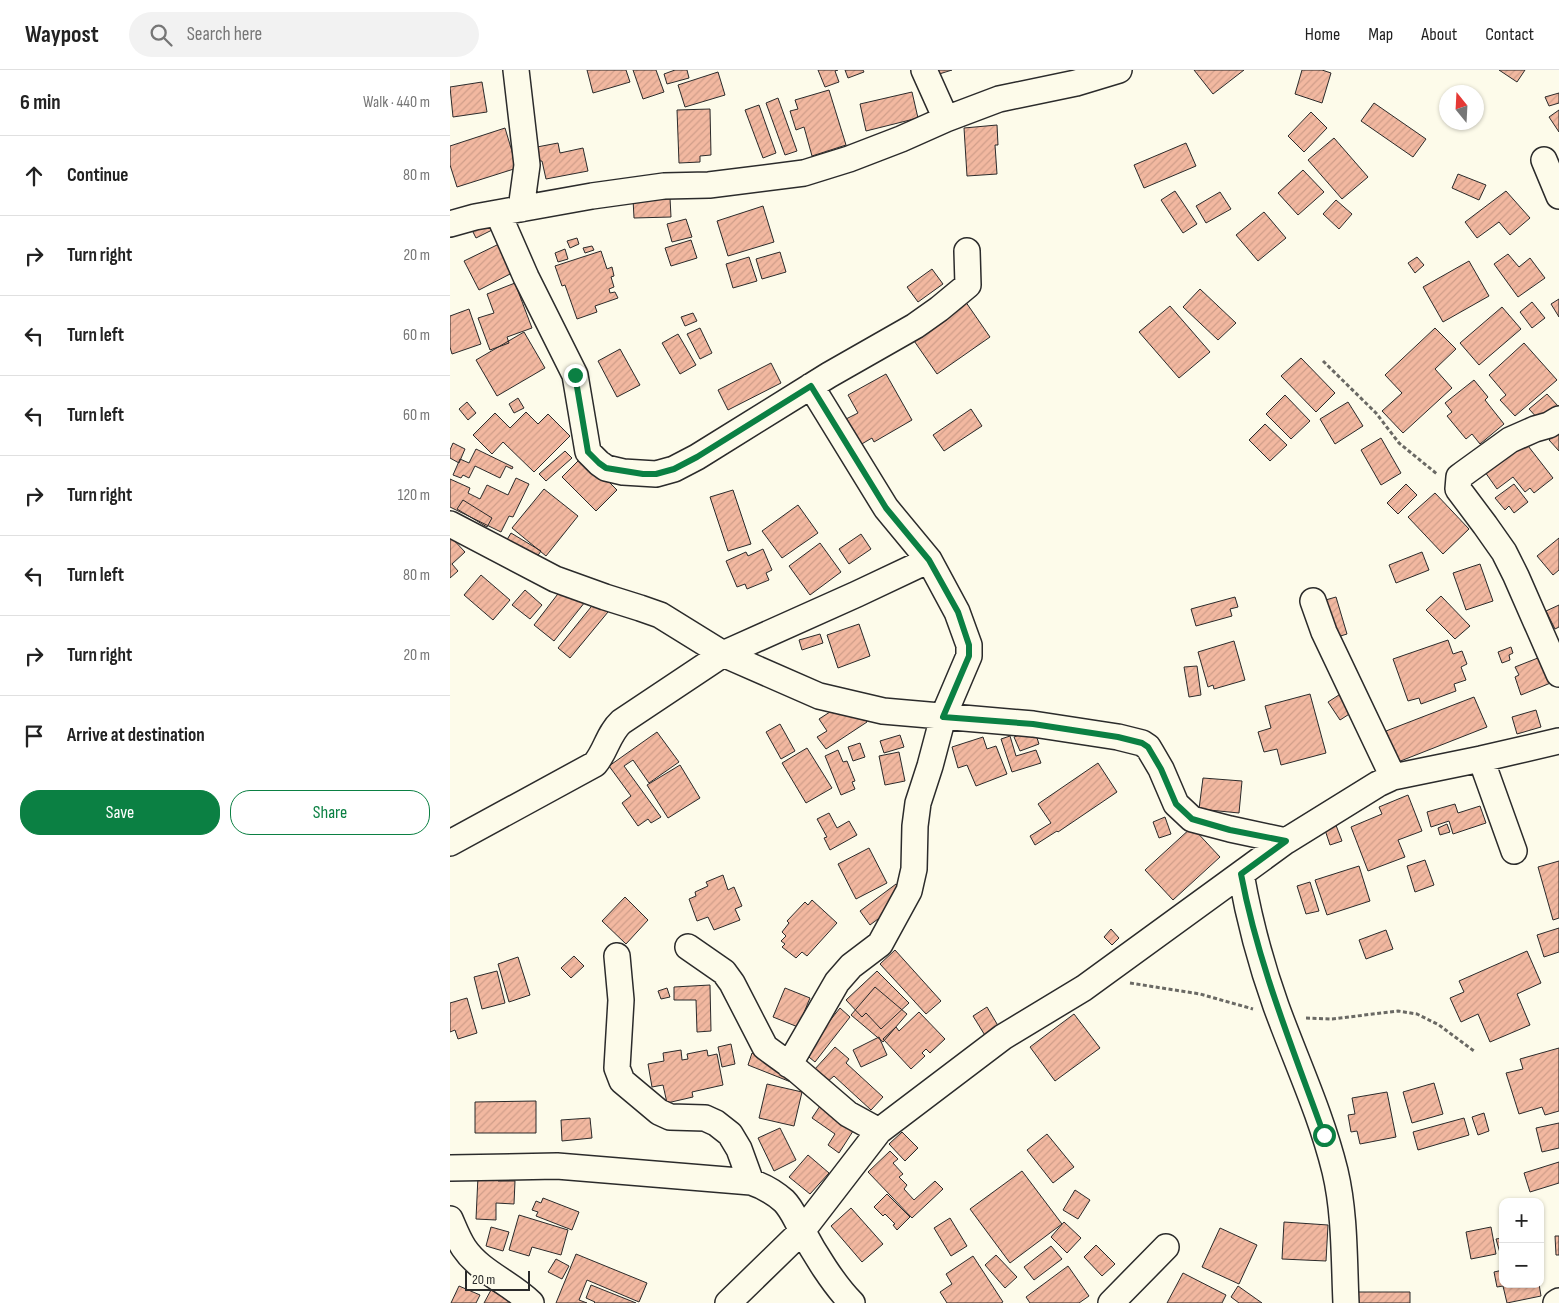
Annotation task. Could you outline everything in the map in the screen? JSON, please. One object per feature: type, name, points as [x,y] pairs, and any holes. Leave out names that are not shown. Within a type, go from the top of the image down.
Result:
[{"type":"street","points":[[516,70],[527,165],[510,211],[526,278],[575,375],[588,452],[606,468],[643,474],[656,474],[674,469],[722,443],[811,386],[915,326],[965,289],[969,281],[968,251]]},
{"type":"street","points":[[924,70],[946,119]]},
{"type":"street","points":[[450,224],[592,196],[655,188],[710,185],[804,173],[893,142],[999,99],[1076,83],[1119,70]]},
{"type":"street","points":[[1544,160],[1559,196]]},
{"type":"street","points":[[789,1065],[837,982],[851,966],[880,944],[909,891],[914,869],[915,826],[918,803],[943,717],[969,656],[969,645],[958,612],[929,560],[886,508],[811,386]]},
{"type":"street","points":[[1559,419],[1549,425],[1510,440],[1463,474],[1458,482],[1458,489],[1504,552],[1559,674]]},
{"type":"street","points":[[450,524],[555,578],[605,598],[660,616],[723,654],[819,696],[882,711],[1033,724],[1118,737],[1142,743],[1148,747],[1161,769],[1176,804],[1192,819],[1230,830],[1286,841]]},
{"type":"street","points":[[450,844],[595,764],[600,758],[610,734],[621,722],[723,654],[929,560]]},
{"type":"street","points":[[1313,601],[1324,632],[1393,777]]},
{"type":"street","points":[[728,1303],[802,1231],[879,1131],[1003,1037],[1084,988],[1286,841],[1378,784],[1393,777],[1559,741]]},
{"type":"street","points":[[1481,759],[1514,851]]},
{"type":"street","points":[[1241,874],[1264,968],[1335,1170],[1341,1201],[1346,1303]]},
{"type":"street","points":[[688,947],[724,972],[732,983],[765,1047],[848,1114],[879,1131]]},
{"type":"street","points":[[617,956],[621,1000],[617,1068],[622,1081],[659,1112],[670,1116],[705,1118],[716,1123],[730,1134],[739,1149],[751,1182]]},
{"type":"street","points":[[450,1168],[556,1166],[751,1182],[763,1186],[784,1200],[791,1209],[819,1258],[852,1303]]},
{"type":"street","points":[[450,1219],[464,1248],[481,1266],[522,1294],[531,1303]]},
{"type":"street","points":[[1111,1303],[1166,1248]]},
{"type":"path","points":[[1323,361],[1376,413],[1399,443],[1458,489]]},
{"type":"path","points":[[1097,978],[1200,994],[1280,1017],[1332,1019],[1398,1011],[1417,1014],[1439,1025],[1474,1051]]},
{"type":"building","points":[[587,70],[626,70],[630,82],[593,93]]},
{"type":"building","points":[[633,70],[656,70],[664,92],[643,99]]},
{"type":"building","points":[[675,70],[687,70],[689,78],[667,84],[664,74]]},
{"type":"building","points":[[818,70],[838,70],[835,71],[839,82],[825,87]]},
{"type":"building","points":[[845,70],[863,70],[864,72],[848,78]]},
{"type":"building","points":[[935,70],[952,70],[936,75]]},
{"type":"building","points":[[1194,70],[1244,70],[1213,94]]},
{"type":"building","points":[[1302,70],[1322,70],[1331,73],[1322,103],[1295,94]]},
{"type":"building","points":[[1499,70],[1525,70],[1517,82]]},
{"type":"building","points":[[718,72],[725,95],[685,107],[678,85]]},
{"type":"building","points":[[482,82],[487,112],[453,117],[450,87]]},
{"type":"building","points":[[829,90],[846,145],[812,156],[804,127],[796,130],[790,111],[798,109],[795,100]]},
{"type":"building","points":[[912,92],[918,118],[866,131],[860,104]]},
{"type":"building","points":[[1559,93],[1559,103],[1549,106],[1545,97]]},
{"type":"building","points":[[778,98],[797,151],[785,155],[766,103]]},
{"type":"building","points":[[1374,103],[1426,139],[1413,157],[1361,121]]},
{"type":"building","points":[[759,105],[776,153],[763,158],[745,110]]},
{"type":"building","points":[[710,109],[711,155],[700,156],[700,162],[679,163],[677,110]]},
{"type":"building","points":[[1559,110],[1559,132],[1549,117]]},
{"type":"building","points":[[1311,112],[1327,128],[1304,152],[1288,136]]},
{"type":"building","points":[[997,125],[998,145],[995,145],[997,174],[967,176],[964,128]]},
{"type":"building","points":[[505,128],[517,168],[457,187],[450,165],[450,146]]},
{"type":"building","points":[[1334,138],[1368,177],[1342,199],[1308,160]]},
{"type":"building","points":[[558,143],[560,153],[583,148],[588,171],[546,179],[537,147]]},
{"type":"building","points":[[1186,143],[1196,166],[1144,188],[1134,165]]},
{"type":"building","points":[[1303,170],[1324,192],[1298,215],[1278,193]]},
{"type":"building","points":[[1458,174],[1486,185],[1479,200],[1452,188]]},
{"type":"building","points":[[1175,191],[1197,224],[1183,233],[1161,200]]},
{"type":"building","points":[[1506,191],[1530,218],[1510,235],[1499,222],[1477,238],[1465,222]]},
{"type":"building","points":[[1220,192],[1231,209],[1206,223],[1196,206]]},
{"type":"building","points":[[670,198],[671,217],[634,218],[633,199]]},
{"type":"building","points":[[1336,200],[1352,214],[1339,229],[1323,214]]},
{"type":"building","points":[[763,206],[774,242],[728,256],[717,221]]},
{"type":"building","points":[[1264,212],[1286,238],[1258,261],[1236,235]]},
{"type":"building","points":[[488,218],[494,229],[476,238],[470,226]]},
{"type":"building","points":[[686,219],[692,237],[672,242],[667,224]]},
{"type":"building","points":[[577,238],[579,244],[570,248],[567,241]]},
{"type":"building","points":[[691,240],[697,258],[671,266],[665,248]]},
{"type":"building","points":[[499,244],[514,272],[479,290],[464,261]]},
{"type":"building","points":[[592,246],[594,250],[585,253],[583,248]]},
{"type":"building","points":[[565,249],[568,259],[558,262],[555,253]]},
{"type":"building","points":[[601,251],[607,269],[612,267],[614,276],[611,277],[614,287],[609,289],[610,293],[615,292],[618,298],[595,306],[597,312],[577,319],[565,285],[562,286],[555,266]]},
{"type":"building","points":[[780,252],[786,272],[762,279],[756,259]]},
{"type":"building","points":[[1508,254],[1519,267],[1530,258],[1545,278],[1518,297],[1494,264]]},
{"type":"building","points":[[749,257],[757,281],[733,288],[726,264]]},
{"type":"building","points":[[1417,257],[1424,265],[1415,273],[1408,263]]},
{"type":"building","points":[[1469,261],[1489,296],[1443,322],[1423,287]]},
{"type":"building","points":[[932,269],[943,284],[918,302],[907,287]]},
{"type":"building","points":[[515,283],[532,328],[507,337],[509,343],[490,350],[478,318],[494,313],[487,294]]},
{"type":"building","points":[[1200,289],[1236,323],[1218,340],[1183,307]]},
{"type":"building","points":[[963,298],[990,337],[937,374],[910,335]]},
{"type":"building","points":[[1559,299],[1559,317],[1551,304]]},
{"type":"building","points":[[1532,302],[1545,318],[1532,328],[1520,312]]},
{"type":"building","points":[[1170,306],[1210,352],[1179,378],[1139,332]]},
{"type":"building","points":[[1502,307],[1521,329],[1479,365],[1460,343]]},
{"type":"building","points":[[469,309],[481,344],[452,354],[450,347],[450,316]]},
{"type":"building","points":[[693,313],[697,321],[685,326],[681,317]]},
{"type":"building","points":[[700,328],[712,353],[700,359],[687,334]]},
{"type":"building","points":[[1435,328],[1456,349],[1435,369],[1452,388],[1403,433],[1382,411],[1402,393],[1385,375]]},
{"type":"building","points":[[524,332],[545,368],[497,396],[476,360]]},
{"type":"building","points":[[678,334],[696,365],[680,374],[662,343]]},
{"type":"building","points":[[1524,343],[1557,380],[1515,416],[1500,400],[1506,395],[1489,375]]},
{"type":"building","points":[[620,349],[640,385],[617,397],[598,361]]},
{"type":"building","points":[[1301,358],[1335,393],[1316,412],[1281,376]]},
{"type":"building","points":[[771,363],[781,383],[728,410],[718,390]]},
{"type":"building","points":[[886,374],[912,420],[874,442],[872,438],[860,445],[846,419],[858,413],[848,395]]},
{"type":"building","points":[[1474,380],[1488,397],[1485,400],[1504,424],[1480,444],[1472,434],[1466,439],[1447,416],[1452,412],[1445,403]]},
{"type":"building","points":[[1547,394],[1558,406],[1540,421],[1529,409]]},
{"type":"building","points":[[1285,395],[1310,421],[1291,439],[1266,414]]},
{"type":"building","points":[[518,398],[524,408],[514,413],[509,404]]},
{"type":"building","points":[[467,402],[476,413],[468,420],[459,409]]},
{"type":"building","points":[[1348,402],[1363,426],[1335,444],[1320,419]]},
{"type":"building","points":[[971,409],[982,426],[944,451],[933,435]]},
{"type":"building","points":[[526,412],[538,424],[548,414],[570,436],[534,472],[503,442],[492,454],[473,435],[495,413],[510,428]]},
{"type":"building","points":[[1265,424],[1287,445],[1270,461],[1249,440]]},
{"type":"building","points":[[1559,431],[1559,451],[1549,440]]},
{"type":"building","points":[[1381,438],[1401,473],[1381,485],[1361,450]]},
{"type":"building","points":[[1525,442],[1553,478],[1534,493],[1530,488],[1525,492],[1513,477],[1497,489],[1485,472]]},
{"type":"building","points":[[453,443],[465,449],[459,463],[450,458],[450,450]]},
{"type":"building","points":[[476,449],[513,467],[512,469],[506,466],[500,478],[475,466],[469,478],[463,475],[461,478],[453,475],[460,459],[469,463]]},
{"type":"building","points":[[565,451],[572,458],[546,481],[539,474]]},
{"type":"building","points":[[583,456],[617,490],[596,511],[562,477]]},
{"type":"building","points":[[516,478],[529,484],[513,517],[509,516],[501,532],[450,507],[450,479],[470,488],[468,493],[480,499],[487,485],[508,495]]},
{"type":"building","points":[[1406,484],[1417,495],[1398,514],[1387,503]]},
{"type":"building","points":[[1514,484],[1528,502],[1514,513],[1509,506],[1505,510],[1495,498]]},
{"type":"building","points":[[544,489],[578,516],[546,556],[512,528]]},
{"type":"building","points":[[733,490],[751,544],[728,551],[710,497]]},
{"type":"building","points":[[1435,493],[1469,529],[1443,554],[1408,517]]},
{"type":"building","points":[[463,500],[492,518],[487,527],[457,509]]},
{"type":"building","points":[[798,505],[818,533],[782,558],[762,531]]},
{"type":"building","points":[[511,533],[541,551],[534,561],[505,543]]},
{"type":"building","points":[[861,534],[871,549],[849,564],[839,549]]},
{"type":"building","points":[[450,536],[465,552],[452,564],[458,571],[450,578]]},
{"type":"building","points":[[1559,538],[1559,570],[1553,575],[1537,556]]},
{"type":"building","points":[[820,543],[841,572],[810,595],[789,566]]},
{"type":"building","points":[[763,549],[772,570],[766,573],[769,580],[747,589],[745,584],[737,587],[726,561],[746,552],[748,556]]},
{"type":"building","points":[[1422,552],[1429,570],[1396,583],[1389,565]]},
{"type":"building","points":[[1480,564],[1493,601],[1466,610],[1453,573]]},
{"type":"building","points":[[481,575],[510,600],[493,620],[464,595]]},
{"type":"building","points":[[564,586],[585,602],[554,641],[534,625]]},
{"type":"building","points":[[525,590],[542,605],[530,619],[512,605]]},
{"type":"building","points":[[1441,596],[1470,626],[1455,639],[1426,610]]},
{"type":"building","points":[[1235,597],[1238,607],[1230,609],[1232,616],[1196,626],[1191,609]]},
{"type":"building","points":[[1336,597],[1347,634],[1334,638],[1322,601]]},
{"type":"building","points":[[595,602],[608,612],[570,658],[558,648]]},
{"type":"building","points":[[1559,605],[1559,627],[1555,629],[1546,611]]},
{"type":"building","points":[[859,624],[870,656],[838,668],[827,635]]},
{"type":"building","points":[[820,634],[823,643],[802,650],[799,640]]},
{"type":"building","points":[[1448,640],[1453,654],[1462,651],[1467,664],[1461,667],[1466,680],[1454,684],[1456,691],[1421,704],[1419,698],[1408,701],[1393,659]]},
{"type":"building","points":[[1234,641],[1245,680],[1214,689],[1213,685],[1208,687],[1198,652]]},
{"type":"building","points":[[1511,647],[1513,653],[1509,655],[1510,660],[1502,663],[1498,652]]},
{"type":"building","points":[[1543,656],[1553,682],[1521,695],[1515,677],[1519,675],[1515,667]]},
{"type":"building","points":[[1197,666],[1201,695],[1189,697],[1184,667]]},
{"type":"building","points":[[1342,693],[1354,711],[1340,720],[1328,702]]},
{"type":"building","points":[[1310,694],[1326,753],[1281,765],[1277,749],[1264,752],[1258,732],[1271,728],[1265,706]]},
{"type":"building","points":[[1474,697],[1487,727],[1398,762],[1386,731]]},
{"type":"building","points":[[844,703],[860,711],[867,722],[826,749],[817,737],[827,731],[819,719]]},
{"type":"building","points":[[1536,710],[1541,727],[1517,734],[1512,717]]},
{"type":"building","points":[[780,724],[795,751],[781,759],[766,732]]},
{"type":"building","points":[[1034,729],[1039,744],[1020,751],[1014,737]]},
{"type":"building","points":[[657,732],[679,762],[649,783],[633,760],[624,766],[661,817],[651,823],[648,819],[638,826],[622,803],[631,796],[609,766]]},
{"type":"building","points":[[900,735],[904,747],[884,753],[880,741]]},
{"type":"building","points":[[1010,736],[1016,756],[1036,750],[1041,763],[1012,772],[1001,739]]},
{"type":"building","points":[[983,737],[987,749],[996,746],[1007,774],[976,786],[967,765],[958,768],[952,747]]},
{"type":"building","points":[[860,743],[865,757],[853,761],[848,747]]},
{"type":"building","points":[[807,748],[832,788],[806,803],[782,763]]},
{"type":"building","points":[[838,750],[843,762],[847,761],[855,781],[852,782],[855,789],[841,795],[825,756]]},
{"type":"building","points":[[899,752],[905,781],[885,785],[879,756]]},
{"type":"building","points":[[1098,763],[1117,792],[1058,832],[1035,845],[1030,836],[1051,823],[1038,804]]},
{"type":"building","points":[[680,765],[700,798],[668,818],[647,785]]},
{"type":"building","points":[[1203,778],[1242,781],[1239,813],[1199,809]]},
{"type":"building","points":[[1408,795],[1422,831],[1398,840],[1405,857],[1368,871],[1351,827],[1382,814],[1379,807]]},
{"type":"building","points":[[1455,804],[1458,813],[1480,806],[1486,823],[1453,834],[1449,821],[1431,827],[1427,812]]},
{"type":"building","points":[[829,813],[837,828],[849,821],[857,835],[830,850],[824,838],[827,837],[817,819]]},
{"type":"building","points":[[1165,817],[1171,834],[1159,838],[1153,822]]},
{"type":"building","points":[[1334,820],[1342,841],[1330,845],[1323,824]]},
{"type":"building","points":[[1447,824],[1450,832],[1440,835],[1438,828]]},
{"type":"building","points":[[1192,827],[1220,857],[1173,900],[1145,870]]},
{"type":"building","points":[[869,848],[887,883],[856,899],[838,864]]},
{"type":"building","points":[[1425,860],[1434,885],[1415,892],[1407,866]]},
{"type":"building","points":[[1559,861],[1559,918],[1553,920],[1538,867]]},
{"type":"building","points":[[1359,866],[1370,901],[1327,915],[1315,880]]},
{"type":"building","points":[[723,875],[728,890],[734,887],[742,906],[735,909],[740,920],[714,930],[708,917],[697,921],[689,899],[696,896],[695,892],[708,886],[706,882]]},
{"type":"building","points":[[1310,882],[1319,911],[1306,914],[1297,886]]},
{"type":"building","points":[[896,884],[906,898],[870,925],[860,911]]},
{"type":"building","points":[[625,897],[648,920],[626,944],[602,921]]},
{"type":"building","points":[[812,900],[837,923],[807,956],[802,952],[796,958],[782,947],[785,944],[781,941],[786,936],[782,932],[789,923],[787,921],[805,902],[808,905]]},
{"type":"building","points":[[1559,928],[1559,952],[1544,957],[1537,935]]},
{"type":"building","points":[[1111,929],[1119,938],[1112,945],[1104,937]]},
{"type":"building","points":[[1386,930],[1393,949],[1366,959],[1359,940]]},
{"type":"building","points":[[895,950],[941,1001],[926,1014],[880,964]]},
{"type":"building","points":[[1527,951],[1541,983],[1517,994],[1530,1025],[1490,1042],[1478,1014],[1461,1022],[1450,998],[1464,992],[1459,981]]},
{"type":"building","points":[[574,956],[584,966],[571,978],[561,968]]},
{"type":"building","points":[[518,957],[530,995],[509,1002],[498,964]]},
{"type":"building","points":[[497,971],[505,1003],[482,1009],[474,977]]},
{"type":"building","points":[[877,971],[909,1003],[881,1029],[866,1013],[862,1017],[846,1000]]},
{"type":"building","points":[[710,985],[711,1031],[697,1032],[696,1000],[674,1000],[674,987]]},
{"type":"building","points":[[875,987],[907,1014],[883,1042],[851,1015]]},
{"type":"building","points":[[667,988],[670,997],[661,999],[658,991]]},
{"type":"building","points":[[785,988],[810,998],[798,1027],[773,1017]]},
{"type":"building","points":[[467,998],[477,1033],[458,1039],[455,1030],[450,1032],[450,1003]]},
{"type":"building","points":[[987,1007],[1000,1029],[986,1037],[973,1016]]},
{"type":"building","points":[[840,1008],[850,1017],[815,1062],[804,1053]]},
{"type":"building","points":[[919,1012],[945,1039],[930,1053],[926,1049],[922,1053],[925,1056],[911,1069],[883,1039],[896,1027],[899,1031]]},
{"type":"building","points":[[1074,1014],[1100,1048],[1055,1081],[1030,1047]]},
{"type":"building","points":[[879,1037],[887,1055],[861,1067],[853,1050]]},
{"type":"building","points":[[731,1044],[735,1064],[722,1067],[718,1047]]},
{"type":"building","points":[[835,1047],[849,1059],[846,1063],[883,1097],[871,1110],[834,1076],[827,1082],[814,1070]]},
{"type":"building","points":[[1559,1048],[1559,1111],[1545,1115],[1542,1107],[1519,1114],[1506,1073],[1523,1069],[1520,1059]]},
{"type":"building","points":[[681,1050],[682,1060],[688,1059],[687,1054],[707,1050],[708,1056],[717,1054],[723,1085],[692,1092],[693,1097],[667,1103],[663,1085],[652,1087],[648,1064],[664,1061],[663,1053]]},
{"type":"building","points":[[752,1053],[821,1080],[816,1092],[748,1065]]},
{"type":"building","points":[[1434,1083],[1443,1114],[1412,1123],[1403,1092]]},
{"type":"building","points":[[767,1084],[802,1092],[794,1126],[759,1118]]},
{"type":"building","points":[[1387,1092],[1396,1137],[1360,1144],[1357,1131],[1351,1132],[1348,1115],[1355,1114],[1352,1098]]},
{"type":"building","points":[[536,1101],[536,1133],[475,1133],[475,1102]]},
{"type":"building","points":[[820,1106],[855,1128],[839,1153],[828,1145],[835,1134],[812,1118]]},
{"type":"building","points":[[1484,1113],[1489,1131],[1478,1135],[1472,1117]]},
{"type":"building","points":[[590,1118],[592,1138],[562,1141],[561,1120]]},
{"type":"building","points":[[1464,1118],[1469,1135],[1418,1150],[1413,1132]]},
{"type":"building","points":[[1559,1123],[1559,1148],[1542,1152],[1536,1128]]},
{"type":"building","points":[[780,1128],[796,1160],[774,1171],[758,1138]]},
{"type":"building","points":[[902,1132],[918,1148],[905,1161],[889,1144]]},
{"type":"building","points":[[1047,1134],[1074,1167],[1053,1183],[1027,1150]]},
{"type":"building","points":[[890,1151],[898,1159],[893,1163],[903,1174],[899,1177],[907,1185],[904,1189],[914,1200],[935,1181],[943,1189],[912,1218],[868,1172]]},
{"type":"building","points":[[808,1155],[829,1173],[810,1194],[789,1177]]},
{"type":"building","points":[[1559,1162],[1559,1183],[1530,1192],[1524,1173]]},
{"type":"building","points":[[1022,1171],[1062,1224],[1010,1263],[970,1209]]},
{"type":"building","points":[[478,1176],[499,1177],[498,1181],[515,1181],[514,1204],[496,1203],[496,1220],[476,1219]]},
{"type":"building","points":[[1075,1190],[1090,1200],[1078,1219],[1063,1210]]},
{"type":"building","points":[[887,1194],[910,1217],[897,1230],[893,1225],[895,1224],[885,1214],[883,1216],[874,1207]]},
{"type":"building","points":[[543,1198],[579,1212],[572,1230],[536,1216],[538,1212],[532,1210],[536,1201],[541,1203]]},
{"type":"building","points":[[851,1208],[883,1244],[862,1262],[831,1226]]},
{"type":"building","points":[[519,1215],[568,1230],[561,1255],[532,1247],[529,1256],[509,1250]]},
{"type":"building","points":[[950,1218],[967,1246],[951,1256],[934,1228]]},
{"type":"building","points":[[1064,1222],[1081,1238],[1067,1253],[1051,1237]]},
{"type":"building","points":[[1284,1222],[1328,1225],[1326,1261],[1282,1259]]},
{"type":"building","points":[[491,1227],[509,1232],[503,1251],[486,1246]]},
{"type":"building","points":[[1491,1227],[1496,1254],[1471,1259],[1466,1232]]},
{"type":"building","points":[[1220,1228],[1257,1245],[1239,1284],[1202,1267]]},
{"type":"building","points":[[1555,1236],[1559,1236],[1559,1255],[1556,1255]]},
{"type":"building","points":[[1496,1239],[1499,1239],[1499,1250]]},
{"type":"building","points":[[1096,1245],[1115,1264],[1102,1276],[1084,1257]]},
{"type":"building","points":[[1051,1246],[1062,1259],[1034,1280],[1024,1267]]},
{"type":"building","points":[[576,1254],[647,1283],[639,1302],[587,1280],[579,1300],[587,1303],[556,1303]]},
{"type":"building","points":[[996,1255],[1017,1277],[1005,1288],[985,1265]]},
{"type":"building","points":[[973,1256],[1003,1302],[947,1303],[940,1292],[952,1284],[946,1274]]},
{"type":"building","points":[[556,1259],[569,1266],[562,1279],[548,1272]]},
{"type":"building","points":[[1068,1266],[1089,1296],[1079,1303],[1030,1303],[1026,1297]]},
{"type":"building","points":[[1499,1271],[1499,1287],[1497,1287],[1494,1272]]},
{"type":"building","points":[[1183,1273],[1226,1295],[1222,1303],[1167,1303]]},
{"type":"building","points":[[591,1285],[636,1303],[594,1303],[586,1298]]},
{"type":"building","points":[[459,1286],[480,1295],[476,1303],[451,1303]]},
{"type":"building","points":[[1238,1286],[1262,1303],[1239,1303],[1231,1297]]},
{"type":"building","points":[[1503,1288],[1540,1288],[1541,1296],[1507,1303]]},
{"type":"building","points":[[491,1290],[514,1303],[484,1303]]},
{"type":"building","points":[[1358,1292],[1410,1292],[1410,1303],[1358,1303]]},
{"type":"route","points":[[575,375],[588,452],[606,468],[643,474],[656,474],[674,469],[697,457],[811,386],[886,508],[929,560],[958,612],[969,645],[969,656],[943,717],[1033,724],[1118,737],[1142,743],[1148,747],[1161,769],[1176,804],[1192,819],[1230,830],[1286,841],[1241,874],[1266,976],[1324,1135]]}]
